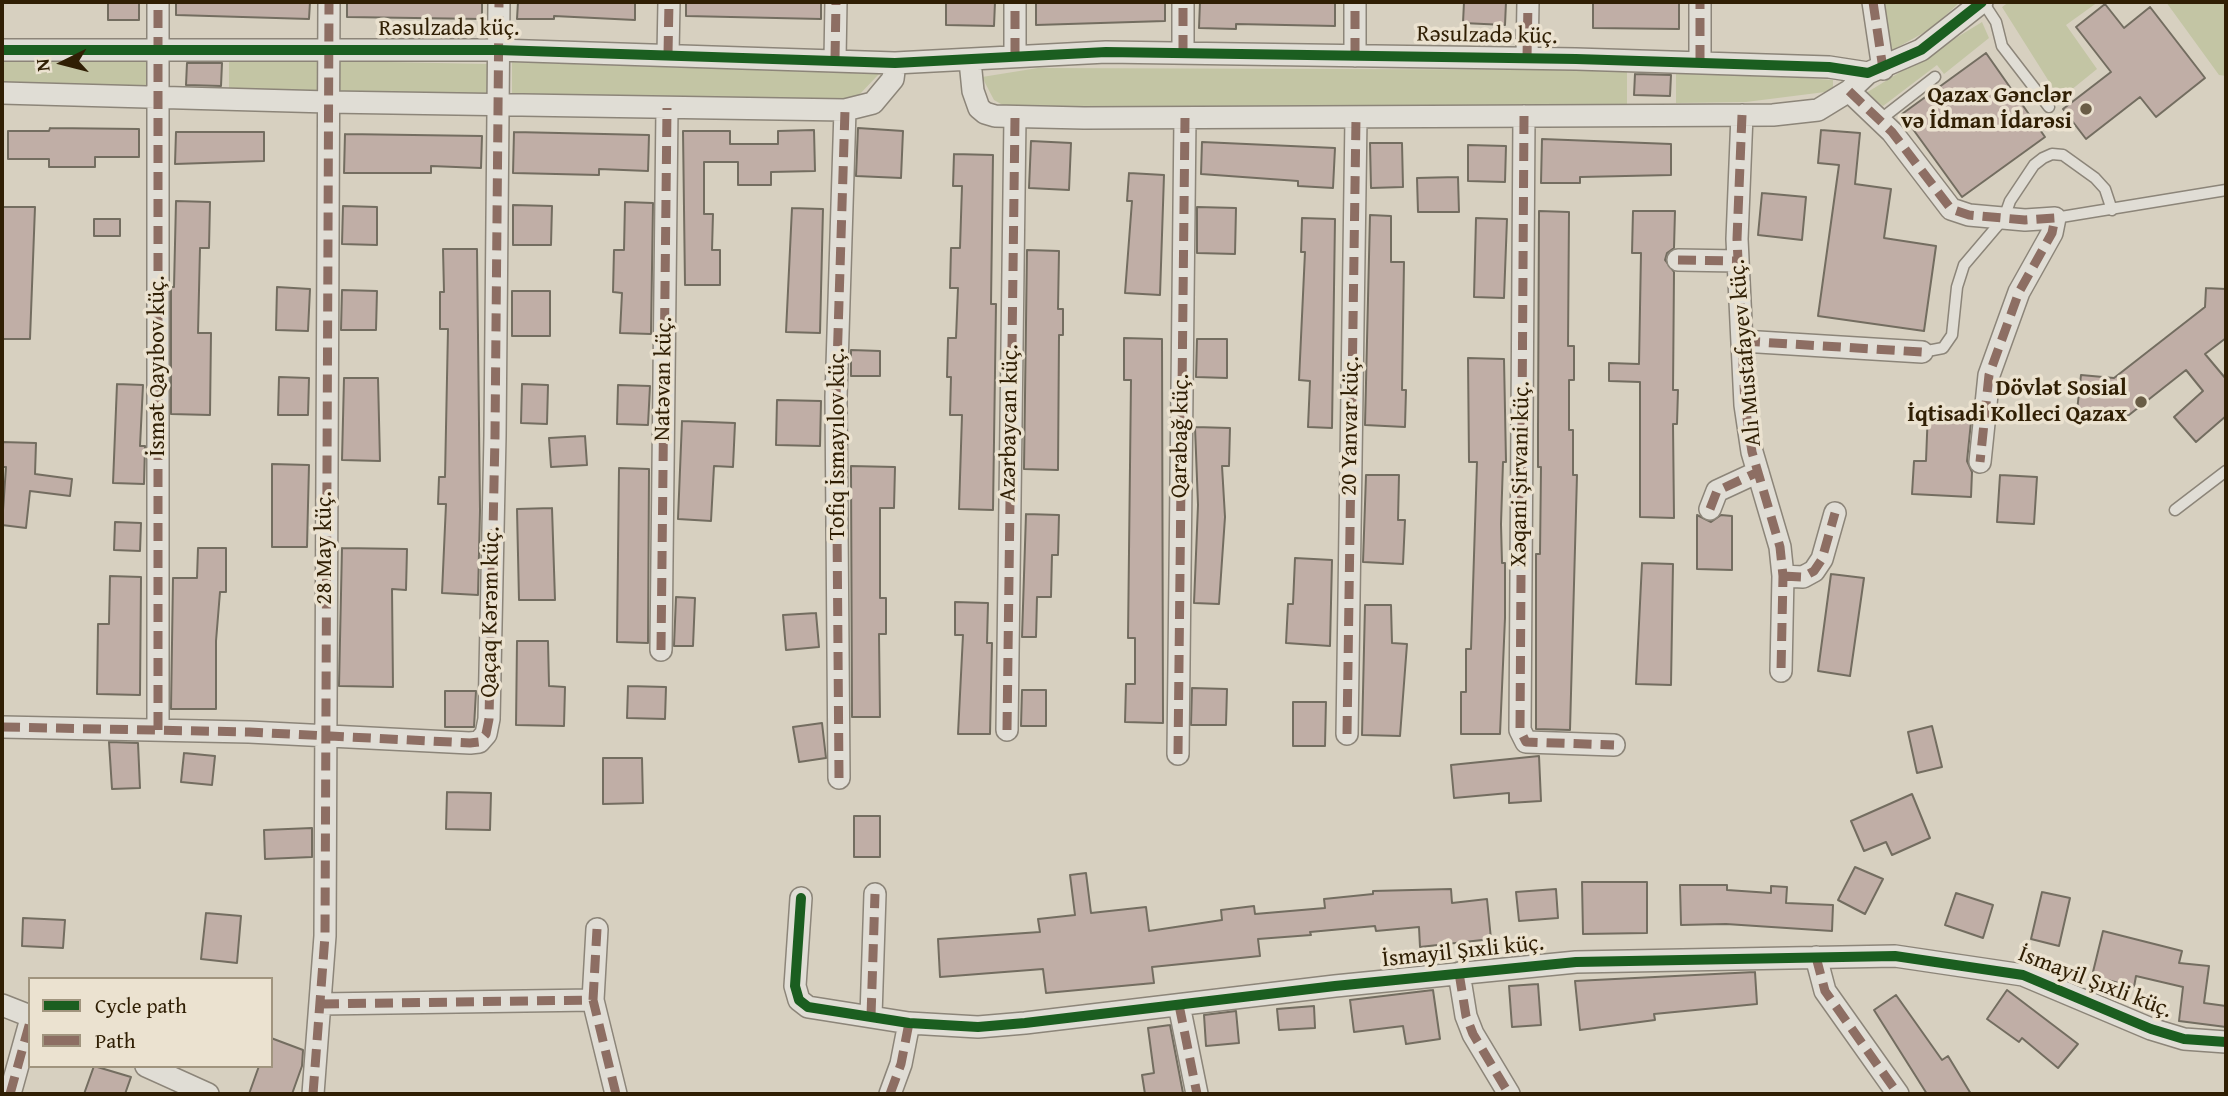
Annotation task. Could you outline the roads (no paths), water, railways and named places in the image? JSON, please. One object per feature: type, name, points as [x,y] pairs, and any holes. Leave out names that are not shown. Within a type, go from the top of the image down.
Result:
[{"type":"street","name":"İsmət Qayıbov küç.","points":[[158,2],[158,730]]},
{"type":"street","name":"28 May küç.","points":[[313,1094],[324,936],[329,2]]},
{"type":"street","name":"Qaçaq Kərəm küç.","points":[[2,727],[325,735],[470,743],[479,742],[486,734],[489,719],[495,436],[499,2]]},
{"type":"street","points":[[668,54],[669,2]]},
{"type":"street","points":[[835,59],[836,2]]},
{"type":"street","points":[[1015,2],[1015,57]]},
{"type":"street","points":[[1183,2],[1183,54]]},
{"type":"street","points":[[1355,2],[1355,56]]},
{"type":"street","points":[[1527,58],[1528,2]]},
{"type":"street","points":[[1700,2],[1700,63]]},
{"type":"street","points":[[1873,2],[1875,71]]},
{"type":"street","points":[[970,61],[973,91],[979,108],[995,116],[1356,118],[1742,115],[1818,110],[1875,71],[1921,50],[1983,2]]},
{"type":"street","name":"Rəsulzadə küç.","points":[[2,50],[498,50],[895,63],[970,61],[1065,52],[1527,58],[1829,67],[1875,71]]},
{"type":"street","points":[[2,93],[158,99],[845,110],[873,103],[893,79],[895,63]]},
{"type":"street","points":[[1849,91],[1881,118],[1951,209],[1969,215],[2055,218],[2052,233],[2020,292],[1989,375],[1980,462]]},
{"type":"street","name":"Natəvan küç.","points":[[661,650],[667,107]]},
{"type":"street","name":"Tofiq İsmayılov küç.","points":[[839,778],[836,397],[845,110]]},
{"type":"street","name":"Alı Mustafayev küç.","points":[[1742,115],[1737,205],[1738,261],[1748,430],[1780,547],[1783,576],[1781,671]]},
{"type":"street","name":"Xəqani Şirvani küç.","points":[[1524,116],[1520,730],[1526,742],[1614,745]]},
{"type":"street","name":"Azərbaycan küç.","points":[[1007,730],[1015,117]]},
{"type":"street","name":"Qarabağ küç.","points":[[1178,754],[1185,118]]},
{"type":"street","name":"20 Yanvar küç.","points":[[1347,734],[1356,118]]},
{"type":"street","points":[[1678,260],[1738,261]]},
{"type":"street","points":[[1742,341],[1922,352]]},
{"type":"street","points":[[1710,509],[1717,491],[1758,472]]},
{"type":"street","points":[[1783,576],[1803,577],[1814,571],[1822,559],[1835,513]]},
{"type":"street","points":[[871,1016],[875,894]]},
{"type":"street","name":"İsmayil Şıxli küç.","points":[[801,898],[796,986],[799,1000],[808,1007],[909,1023],[978,1027],[1576,962],[1816,957],[1921,958],[2023,975],[2151,1029],[2183,1039],[2226,1042]]},
{"type":"street","points":[[597,929],[593,1000],[616,1094]]},
{"type":"street","points":[[1816,957],[1825,991],[1898,1094]]},
{"type":"street","points":[[1459,973],[1466,1016],[1509,1094]]},
{"type":"street","points":[[321,1003],[593,1000]]},
{"type":"street","points":[[2,1005],[28,1018]]},
{"type":"street","points":[[1179,1005],[1197,1094]]},
{"type":"street","points":[[890,1094],[901,1064],[909,1023]]},
{"type":"street","points":[[10,1094],[28,1026]]},
{"type":"street","points":[[150,1068],[208,1094]]},
{"type":"lane","points":[[1983,2],[1996,22],[2002,46],[2049,107]]},
{"type":"lane","points":[[1881,118],[1934,77]]},
{"type":"lane","points":[[1922,352],[1943,348],[1952,335],[1957,287],[1964,265],[2004,218],[2010,201],[2034,165],[2052,154],[2063,155],[2095,178],[2105,189],[2112,210]]},
{"type":"lane","points":[[2055,218],[2226,190]]},
{"type":"lane","points":[[2175,510],[2226,471]]},
{"type":"place","name":"Qazax Gənclər və İdman İdarəsi","points":[[2086,109]]},
{"type":"place","name":"Dövlət Sosial İqtisadi Kolleci Qazax","points":[[2141,402]]}]
